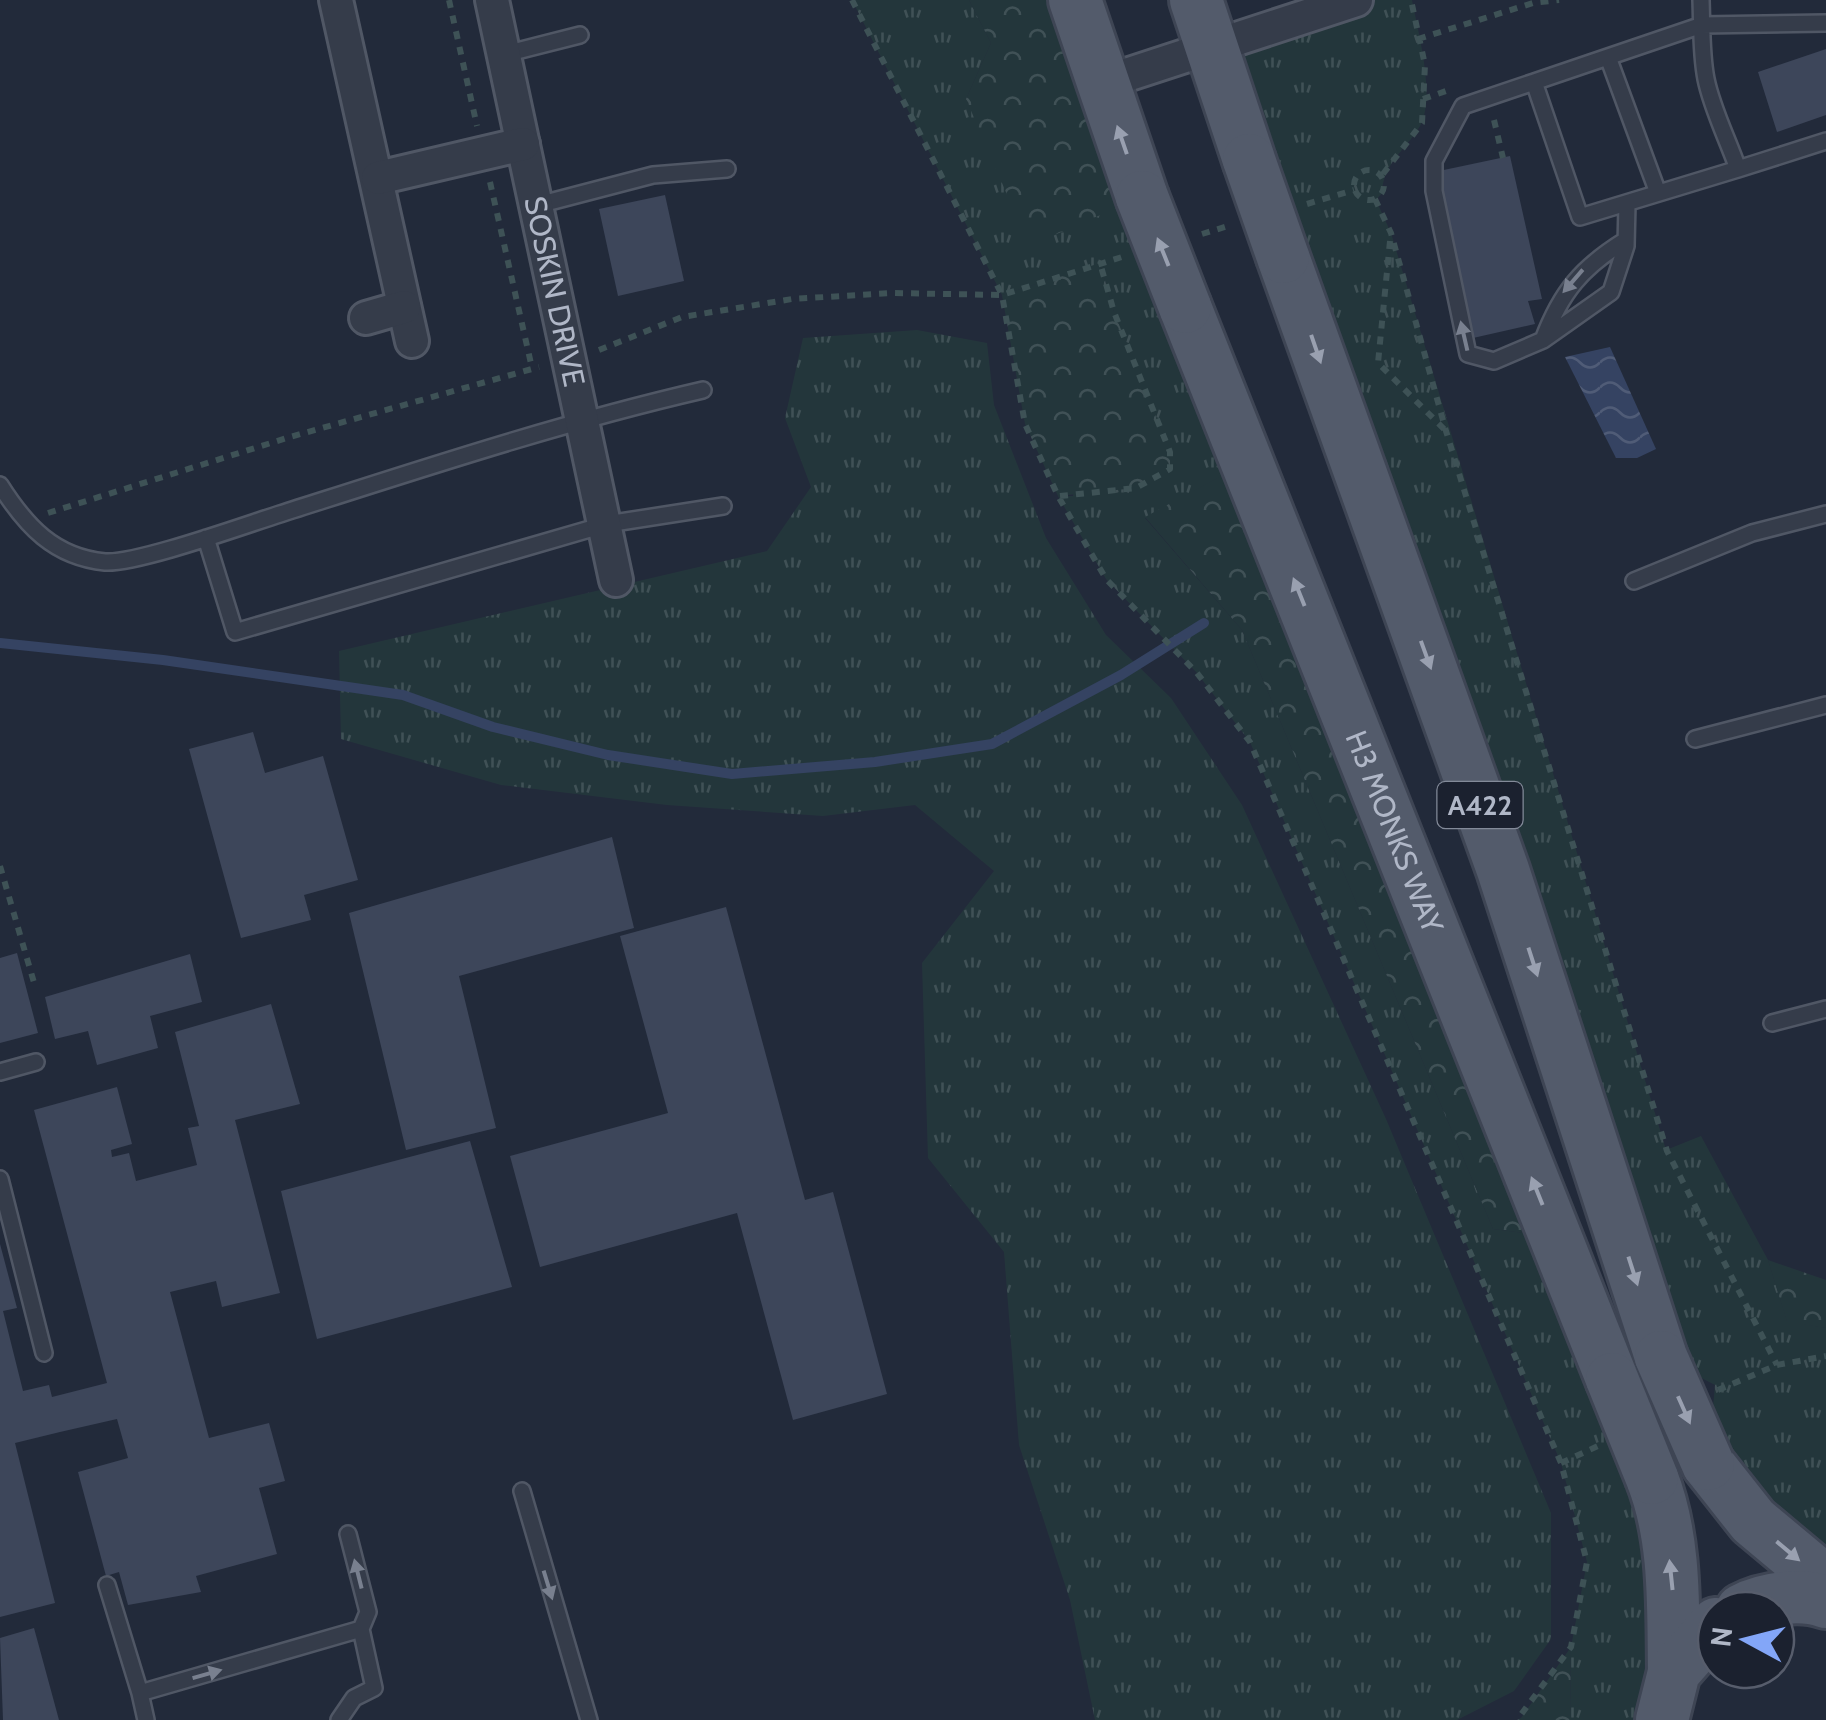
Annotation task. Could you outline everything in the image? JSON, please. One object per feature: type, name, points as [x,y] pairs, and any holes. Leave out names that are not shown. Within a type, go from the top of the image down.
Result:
[{"type":"main road","name":"H3 MONKS WAY","points":[[1075,8],[1142,197],[1662,1503],[1673,1585],[1668,1696]]},
{"type":"main road","name":"A422","points":[[1204,23],[1249,160],[1503,870],[1661,1357],[1708,1464],[1752,1522],[1826,1582]]},
{"type":"main road","points":[[1796,1598],[1812,1597],[1826,1602]]},
{"type":"main road","name":"A422","points":[[1668,1696],[1696,1654]]},
{"type":"street","points":[[336,0],[412,341]]},
{"type":"street","name":"SOSKIN DRIVE","points":[[492,0],[616,580]]},
{"type":"street","points":[[1102,83],[1204,23],[1349,1]]},
{"type":"street","points":[[378,178],[523,144]]},
{"type":"street","points":[[366,318],[404,307]]},
{"type":"lane","points":[[1701,0],[1706,80],[1738,169]]},
{"type":"lane","points":[[1627,204],[1626,240],[1611,292],[1543,340],[1494,361],[1468,354],[1434,191],[1434,161],[1462,106],[1702,25],[1826,23]]},
{"type":"lane","points":[[505,54],[580,34]]},
{"type":"lane","points":[[1608,57],[1658,193]]},
{"type":"lane","points":[[1534,82],[1580,217],[1826,141]]},
{"type":"lane","points":[[538,205],[653,175],[727,169]]},
{"type":"lane","points":[[1543,340],[1565,289],[1592,261],[1626,240]]},
{"type":"lane","points":[[0,485],[22,520],[59,551],[108,562],[206,538],[584,418],[703,390]]},
{"type":"lane","points":[[206,538],[235,632],[607,524],[722,506]]},
{"type":"lane","points":[[1634,581],[1752,533],[1826,514]]},
{"type":"lane","points":[[1696,739],[1826,705]]},
{"type":"lane","points":[[1772,1023],[1826,1009]]},
{"type":"lane","points":[[0,1072],[36,1062]]},
{"type":"lane","points":[[0,1179],[44,1353]]},
{"type":"lane","points":[[522,1491],[590,1720]]},
{"type":"lane","points":[[339,1720],[354,1698],[374,1688],[361,1629],[368,1612],[348,1534]]},
{"type":"lane","points":[[107,1585],[146,1720]]},
{"type":"lane","points":[[140,1694],[361,1629]]},
{"type":"path","points":[[852,0],[1002,295],[1025,424],[1058,496],[1106,579],[1197,673],[1250,742],[1561,1463],[1587,1562],[1571,1647],[1518,1720]]},
{"type":"path","points":[[1376,200],[1382,194],[1382,174],[1422,123],[1425,66],[1411,0]]},
{"type":"path","points":[[1418,39],[1533,3],[1559,0]]},
{"type":"path","points":[[1300,206],[1354,190],[1362,173],[1382,174]]},
{"type":"path","points":[[1354,190],[1359,198],[1376,200]]},
{"type":"path","points":[[1376,200],[1391,233],[1446,431],[1666,1151],[1777,1365]]},
{"type":"path","points":[[1191,237],[1245,222]]},
{"type":"path","points":[[1391,233],[1378,363],[1446,431]]},
{"type":"path","points":[[22,520],[290,437],[532,368],[572,361],[682,317],[792,298],[1002,295],[1136,253]]},
{"type":"path","points":[[1058,496],[1136,488],[1170,469],[1170,452],[1114,312],[1100,263]]},
{"type":"path","points":[[0,866],[34,986]]},
{"type":"green space","points":[[852,0],[969,0],[991,43],[966,99],[1142,197],[1247,462],[1145,518],[1242,630],[1493,1229],[1556,1237],[1662,1503],[1644,1720],[1570,1720],[1571,1647],[1587,1562],[1561,1463],[1250,742],[1197,673],[1106,579],[1058,496],[1073,496],[1114,312],[1100,264],[1002,295]]},
{"type":"green space","points":[[969,0],[1068,0],[1142,197],[1029,246],[966,99],[991,43]]},
{"type":"green space","points":[[1339,0],[1412,0],[1426,82],[1424,114],[1420,126],[1386,173],[1382,193],[1376,200],[1391,233],[1666,1150],[1701,1136],[1768,1260],[1787,1321],[1826,1328],[1826,1582],[1708,1464],[1715,1385],[1661,1357],[1211,46]]},
{"type":"green space","points":[[1100,263],[1114,312],[1170,452],[1170,469],[1136,488],[1058,496],[1025,424],[1002,295]]},
{"type":"green space","points":[[917,330],[987,343],[994,405],[1046,538],[1106,635],[1171,698],[1242,805],[1386,1119],[1551,1513],[1551,1639],[1514,1691],[1457,1720],[1095,1720],[1070,1600],[1019,1445],[1004,1252],[928,1158],[922,963],[994,871],[915,805],[823,816],[667,805],[501,785],[341,739],[339,651],[767,551],[811,487],[785,418],[803,338]]},
{"type":"green space","points":[[1247,462],[1556,1237],[1493,1229],[1242,630],[1145,517]]},
{"type":"green space","points":[[1768,1260],[1826,1280],[1826,1328],[1787,1322]]},
{"type":"green space","points":[[1571,1647],[1570,1720],[1517,1720],[1521,1718]]},
{"type":"water","points":[[1610,347],[1656,449],[1637,458],[1616,458],[1565,357]]},
{"type":"building","points":[[1826,49],[1826,115],[1777,132],[1758,72]]},
{"type":"building","points":[[1510,156],[1542,299],[1528,301],[1535,324],[1473,338],[1439,171]]},
{"type":"building","points":[[665,195],[684,281],[618,296],[599,209]]},
{"type":"building","points":[[253,732],[265,773],[323,756],[358,880],[304,895],[311,920],[241,938],[189,749]]},
{"type":"building","points":[[612,837],[634,928],[459,976],[496,1128],[406,1150],[349,913]]},
{"type":"building","points":[[726,907],[805,1200],[833,1192],[887,1394],[793,1420],[737,1213],[540,1267],[510,1156],[668,1113],[620,936]]},
{"type":"building","points":[[17,953],[38,1033],[0,1043],[0,958]]},
{"type":"building","points":[[190,954],[202,1002],[150,1016],[158,1048],[97,1065],[88,1031],[55,1039],[45,997]]},
{"type":"building","points":[[271,1004],[300,1104],[235,1120],[280,1293],[222,1307],[216,1281],[170,1292],[209,1438],[269,1423],[285,1481],[259,1488],[277,1554],[196,1576],[201,1592],[128,1605],[119,1572],[106,1576],[78,1472],[128,1458],[117,1419],[15,1443],[55,1603],[0,1617],[0,1244],[17,1308],[3,1311],[23,1391],[49,1385],[52,1397],[107,1383],[34,1110],[117,1087],[132,1144],[111,1150],[112,1157],[129,1153],[136,1181],[197,1165],[188,1128],[199,1126],[175,1032]]},
{"type":"building","points":[[470,1141],[512,1287],[317,1339],[281,1191]]},
{"type":"building","points":[[34,1628],[59,1720],[3,1720],[0,1638]]},
{"type":"waterway","points":[[0,643],[163,660],[403,695],[493,727],[608,755],[732,774],[875,762],[992,744],[1121,675],[1204,623]]}]
